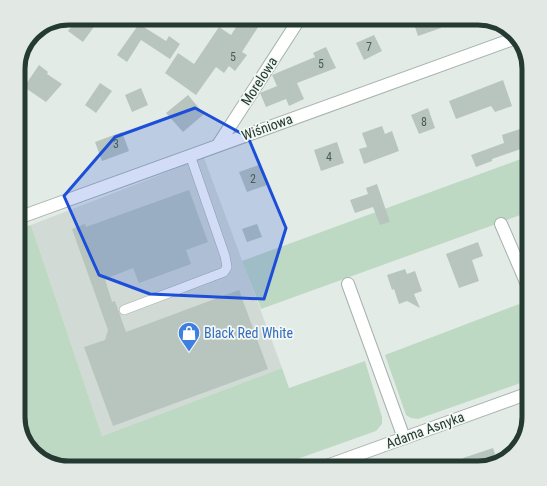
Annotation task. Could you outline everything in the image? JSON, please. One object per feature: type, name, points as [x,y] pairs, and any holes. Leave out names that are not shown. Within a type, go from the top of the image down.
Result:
[{"type":"street","name":"Morelowa","points":[[218,144],[295,25]]},
{"type":"street","name":"Wiśniowa","points":[[25,215],[218,144],[511,40]]},
{"type":"street","points":[[501,224],[522,273]]},
{"type":"street","points":[[348,284],[404,438]]},
{"type":"street","name":"Adama Asnyka","points":[[340,461],[522,396]]},
{"type":"lane","points":[[124,310],[224,272],[227,266],[225,256],[190,155]]},
{"type":"highlighted area","points":[[195,108],[248,137],[286,228],[264,299],[150,294],[99,275],[64,196],[115,137]]},
{"type":"shaded area","points":[[204,158],[282,368],[102,436],[31,225]]},
{"type":"green space","points":[[522,159],[522,215],[261,309],[242,261]]},
{"type":"green space","points":[[31,225],[102,436],[282,368],[289,388],[365,361],[382,417],[382,424],[376,431],[292,461],[69,461],[52,458],[44,454],[29,437],[25,420],[25,227]]},
{"type":"green space","points":[[519,304],[522,311],[522,382],[418,419],[411,418],[406,415],[385,355]]},
{"type":"building","points":[[71,25],[95,25],[83,42],[68,31],[72,26]]},
{"type":"building","points":[[138,25],[166,41],[169,36],[180,44],[170,59],[141,40],[127,62],[117,55]]},
{"type":"building","points":[[237,25],[259,25],[242,52],[247,55],[235,71],[229,66],[224,73],[216,67],[196,95],[165,73],[178,53],[194,64],[219,27],[231,35]]},
{"type":"building","points":[[414,25],[440,25],[441,28],[418,36]]},
{"type":"building","points":[[374,35],[382,51],[364,60],[356,43]]},
{"type":"building","points":[[326,47],[336,68],[297,83],[304,99],[289,106],[286,99],[266,107],[260,93],[277,86],[272,75],[315,57],[313,53]]},
{"type":"building","points":[[39,65],[48,72],[47,74],[62,84],[46,102],[25,88]]},
{"type":"building","points":[[503,80],[512,106],[495,112],[491,106],[456,119],[449,101]]},
{"type":"building","points":[[100,83],[112,91],[96,113],[85,105]]},
{"type":"building","points":[[141,88],[148,105],[132,112],[125,95]]},
{"type":"building","points":[[188,95],[204,114],[183,132],[166,113]]},
{"type":"building","points":[[428,108],[435,128],[419,134],[411,115]]},
{"type":"building","points":[[382,126],[385,134],[392,131],[399,151],[364,164],[359,149],[367,147],[362,133]]},
{"type":"building","points":[[522,128],[522,148],[492,159],[492,161],[476,167],[471,155],[504,143],[502,135]]},
{"type":"building","points":[[122,132],[129,151],[102,161],[95,142]]},
{"type":"building","points":[[337,142],[344,163],[321,171],[314,150]]},
{"type":"building","points":[[259,165],[267,185],[247,192],[239,172]]},
{"type":"building","points":[[377,184],[390,222],[380,225],[373,207],[355,213],[350,200],[368,194],[366,188]]},
{"type":"building","points":[[189,190],[208,242],[186,250],[191,264],[139,283],[133,268],[105,279],[112,302],[115,301],[126,332],[239,290],[268,369],[113,426],[84,347],[105,340],[108,330],[72,229],[85,224],[86,227]]},
{"type":"building","points":[[257,224],[262,237],[247,242],[242,229]]},
{"type":"building","points":[[478,242],[483,256],[472,260],[479,281],[459,288],[446,254]]},
{"type":"building","points":[[405,269],[407,274],[415,271],[422,291],[414,294],[420,308],[407,301],[399,304],[394,289],[392,290],[387,275]]},
{"type":"building","points":[[493,448],[496,457],[478,461],[464,461],[463,458]]},
{"type":"place","name":"Black Red White","points":[[189,352]]}]
